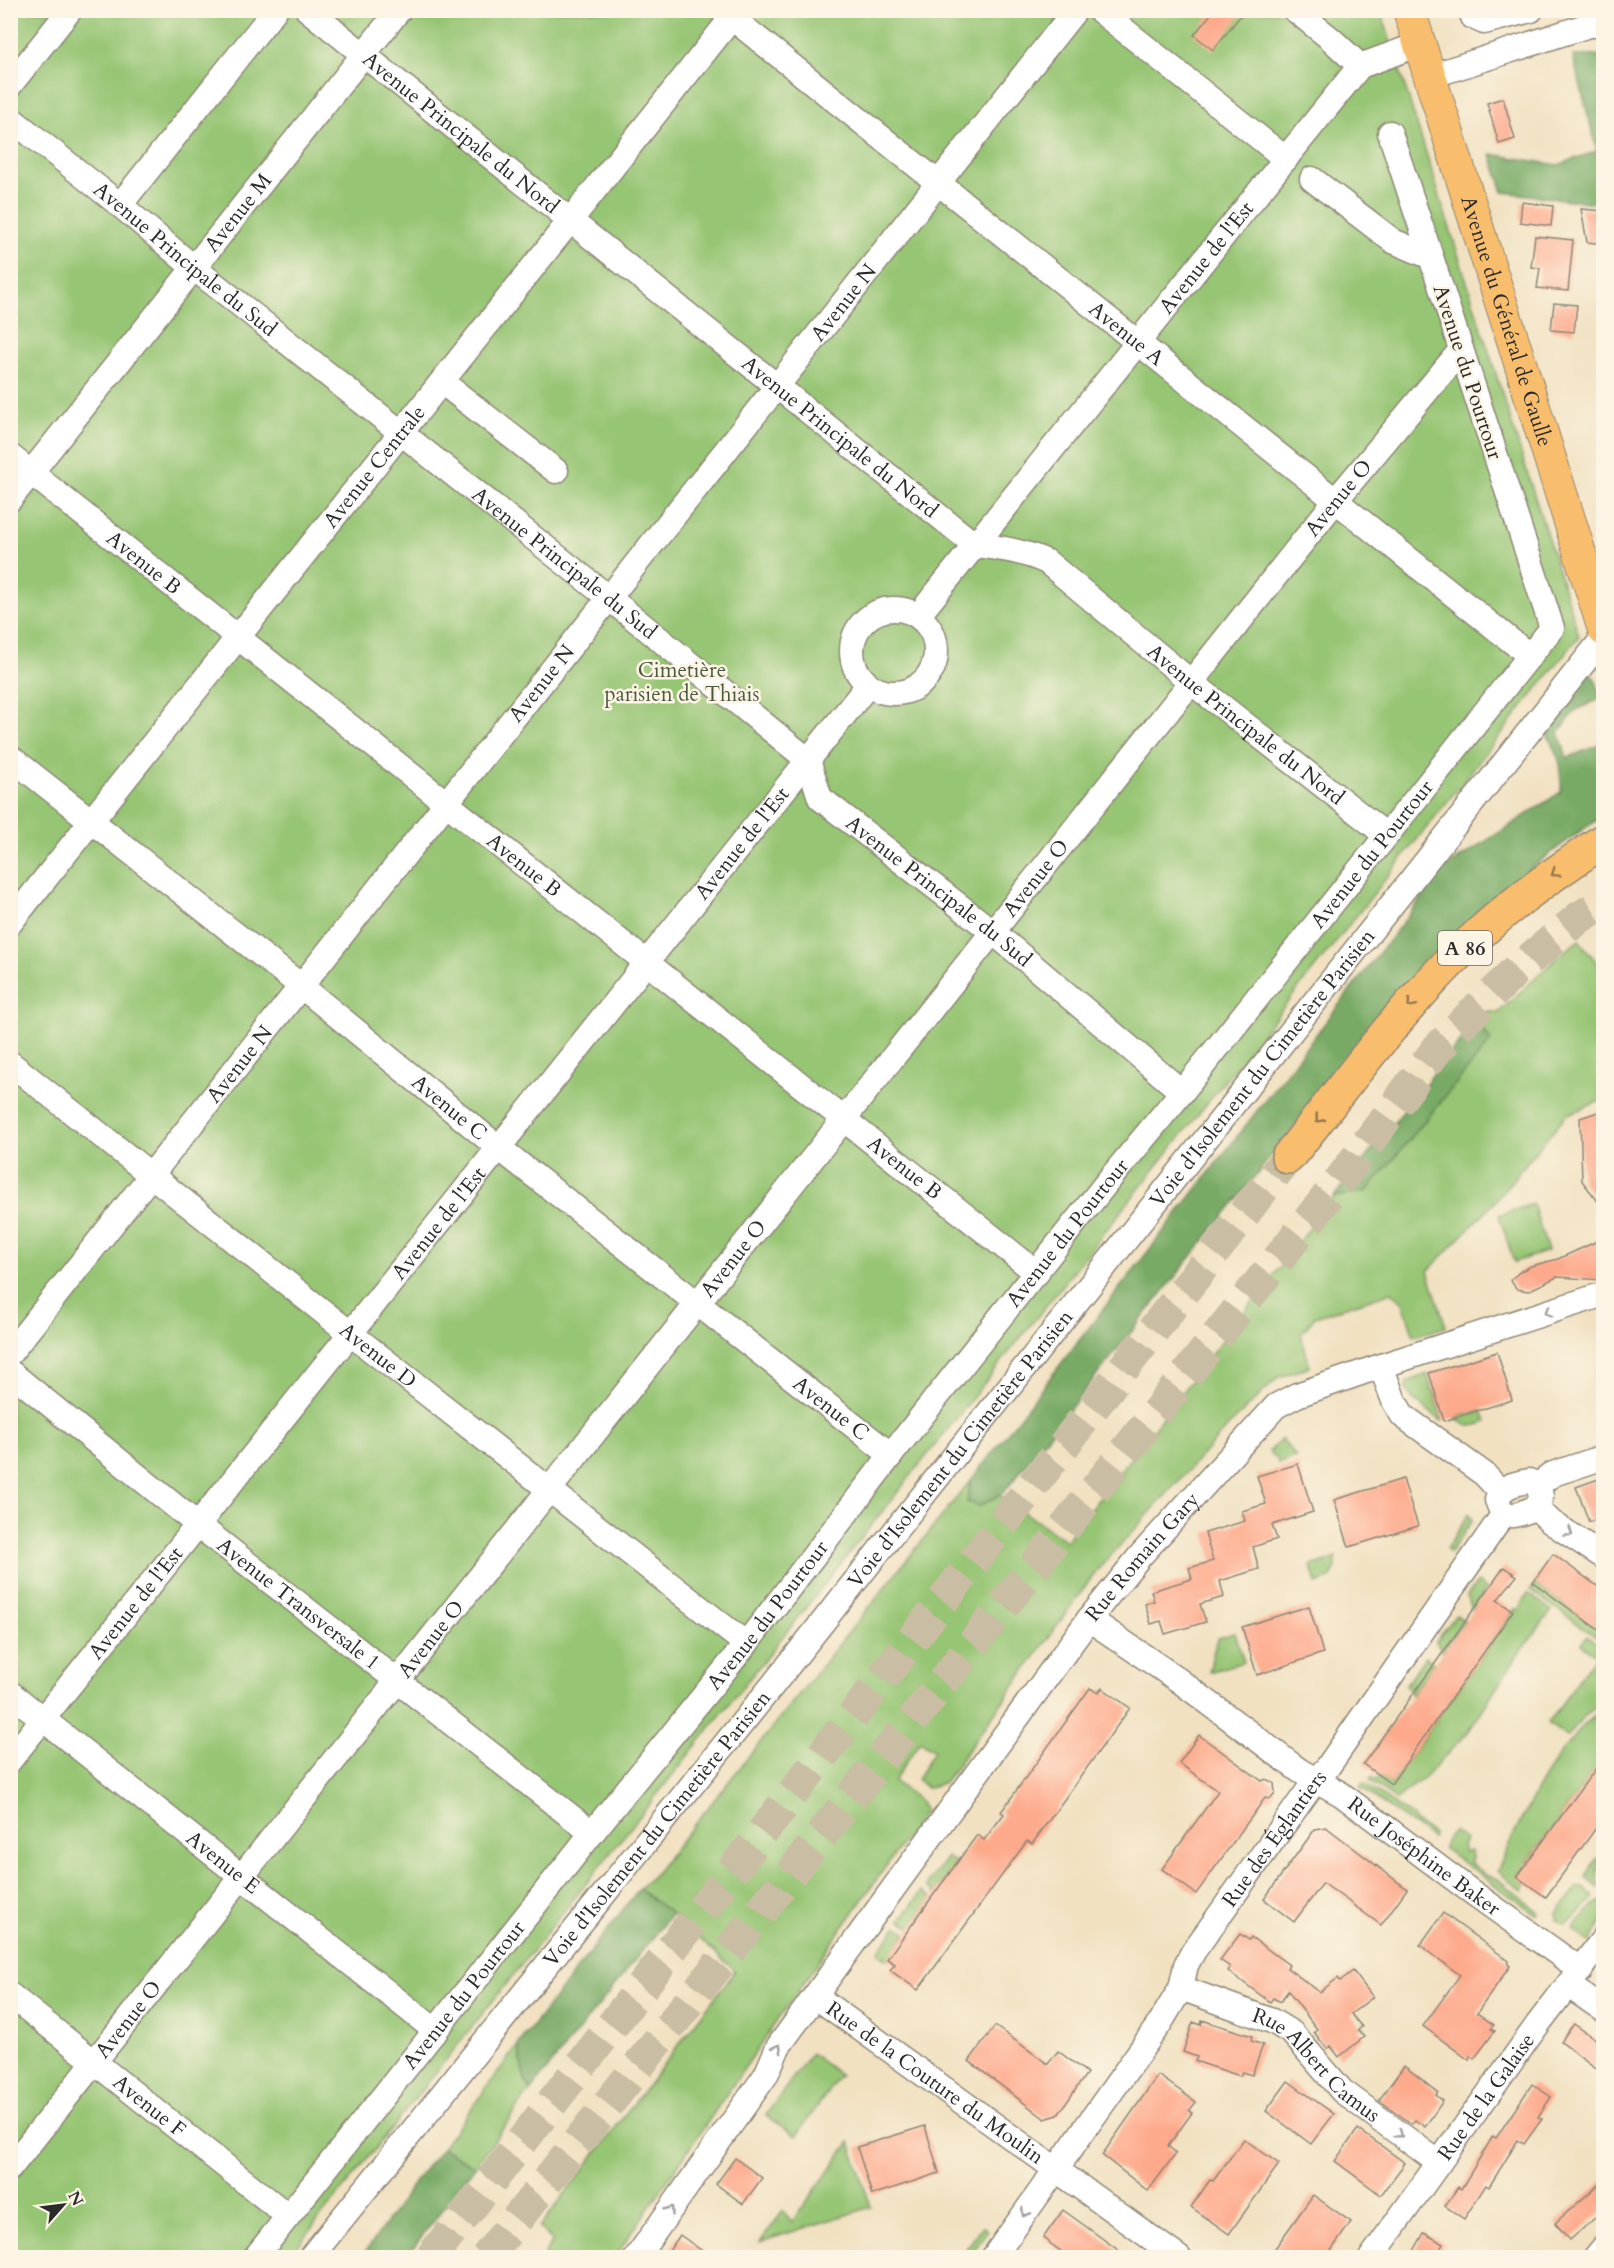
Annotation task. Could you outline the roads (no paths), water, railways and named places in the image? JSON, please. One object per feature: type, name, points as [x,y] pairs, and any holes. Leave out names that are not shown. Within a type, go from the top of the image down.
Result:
[{"type":"highway","name":"A 86","points":[[1288,1157],[1411,1003],[1480,933],[1549,877],[1604,840]]},
{"type":"main road","name":"Avenue du Général de Gaulle","points":[[1409,10],[1604,630]]},
{"type":"street","points":[[10,86],[70,10]]},
{"type":"street","points":[[120,206],[275,10]]},
{"type":"street","name":"Avenue Principale du Nord","points":[[308,10],[975,545],[1011,549],[1031,554],[1047,562],[1191,682],[1386,835]]},
{"type":"street","name":"Avenue M","points":[[10,499],[399,10]]},
{"type":"street","points":[[1099,10],[1286,159]]},
{"type":"street","points":[[1295,10],[1360,66],[1420,44]]},
{"type":"street","points":[[1480,61],[1477,16],[1531,10]]},
{"type":"street","name":"Avenue A","points":[[731,13],[938,183],[1530,656]]},
{"type":"street","name":"Avenue Centrale","points":[[10,923],[570,221],[731,13]]},
{"type":"street","name":"Avenue N","points":[[10,1353],[1073,13]]},
{"type":"street","points":[[1431,76],[1600,20]]},
{"type":"street","name":"Avenue de l'Est","points":[[918,616],[1360,66]]},
{"type":"street","name":"Avenue Principale du Sud","points":[[10,118],[808,760],[820,798],[993,932],[1182,1092]]},
{"type":"street","points":[[1390,133],[1431,256]]},
{"type":"street","name":"Avenue du Pourtour","points":[[255,2258],[592,1833],[746,1644],[891,1455],[1108,1181],[1182,1092],[1552,628],[1431,256],[1393,241],[1312,179]]},
{"type":"street","name":"Avenue O","points":[[10,2168],[1336,500],[1461,350]]},
{"type":"street","points":[[442,382],[556,471]]},
{"type":"street","name":"Avenue B","points":[[10,456],[1037,1273]]},
{"type":"street","points":[[903,609],[918,616],[927,624],[934,637],[937,651],[935,665],[928,676],[919,686],[907,692],[893,694],[880,692],[868,685],[855,668],[851,646],[855,633],[875,612],[903,609]]},
{"type":"street","name":"Voie d'Isolement du Cimetière Parisien","points":[[310,2258],[779,1677],[1604,637]]},
{"type":"street","name":"Avenue de l'Est","points":[[10,1760],[868,685]]},
{"type":"street","name":"Avenue C","points":[[10,757],[301,986],[499,1148],[891,1455]]},
{"type":"street","name":"Avenue D","points":[[10,1063],[746,1644]]},
{"type":"street","name":"Rue Romain Gary","points":[[636,2258],[766,2075],[777,2048],[1089,1619],[1140,1556],[1276,1406],[1291,1398],[1381,1366],[1604,1294]]},
{"type":"street","points":[[1381,1366],[1394,1401],[1403,1416],[1484,1474],[1510,1516],[1537,1496],[1553,1474],[1604,1457]]},
{"type":"street","name":"Avenue Transversale 1","points":[[10,1372],[198,1525],[592,1833]]},
{"type":"street","points":[[1537,1496],[1551,1522],[1604,1557]]},
{"type":"street","name":"Rue des Églantiers","points":[[1056,2169],[1160,2023],[1181,1988],[1186,1965],[1193,1952],[1315,1780],[1327,1767],[1502,1503]]},
{"type":"street","name":"Rue Joséphine Baker","points":[[1089,1619],[1177,1679],[1315,1780],[1341,1794],[1469,1890],[1575,1978],[1604,2010]]},
{"type":"street","name":"Avenue E","points":[[10,1693],[436,2031]]},
{"type":"street","name":"Rue de la Galaise","points":[[1371,2258],[1538,2024],[1604,1938]]},
{"type":"street","name":"Rue Albert Camus","points":[[1181,1988],[1286,2028],[1342,2091],[1439,2163]]},
{"type":"street","name":"Avenue F","points":[[10,1995],[288,2216]]},
{"type":"street","name":"Rue de la Couture du Moulin","points":[[815,1996],[1179,2258]]},
{"type":"street","name":"Rue de la Couture du Moulin","points":[[993,2258],[1056,2169]]},
{"type":"street","points":[[1595,2258],[1604,2247]]},
{"type":"tunnel","points":[[486,2258],[1332,1191],[1438,1048],[1513,973],[1580,917],[1604,903]]},
{"type":"tunnel","points":[[431,2258],[1288,1157]]},
{"type":"park label","name":"Cimetière parisien de Thiais","points":[[682,682]]}]
